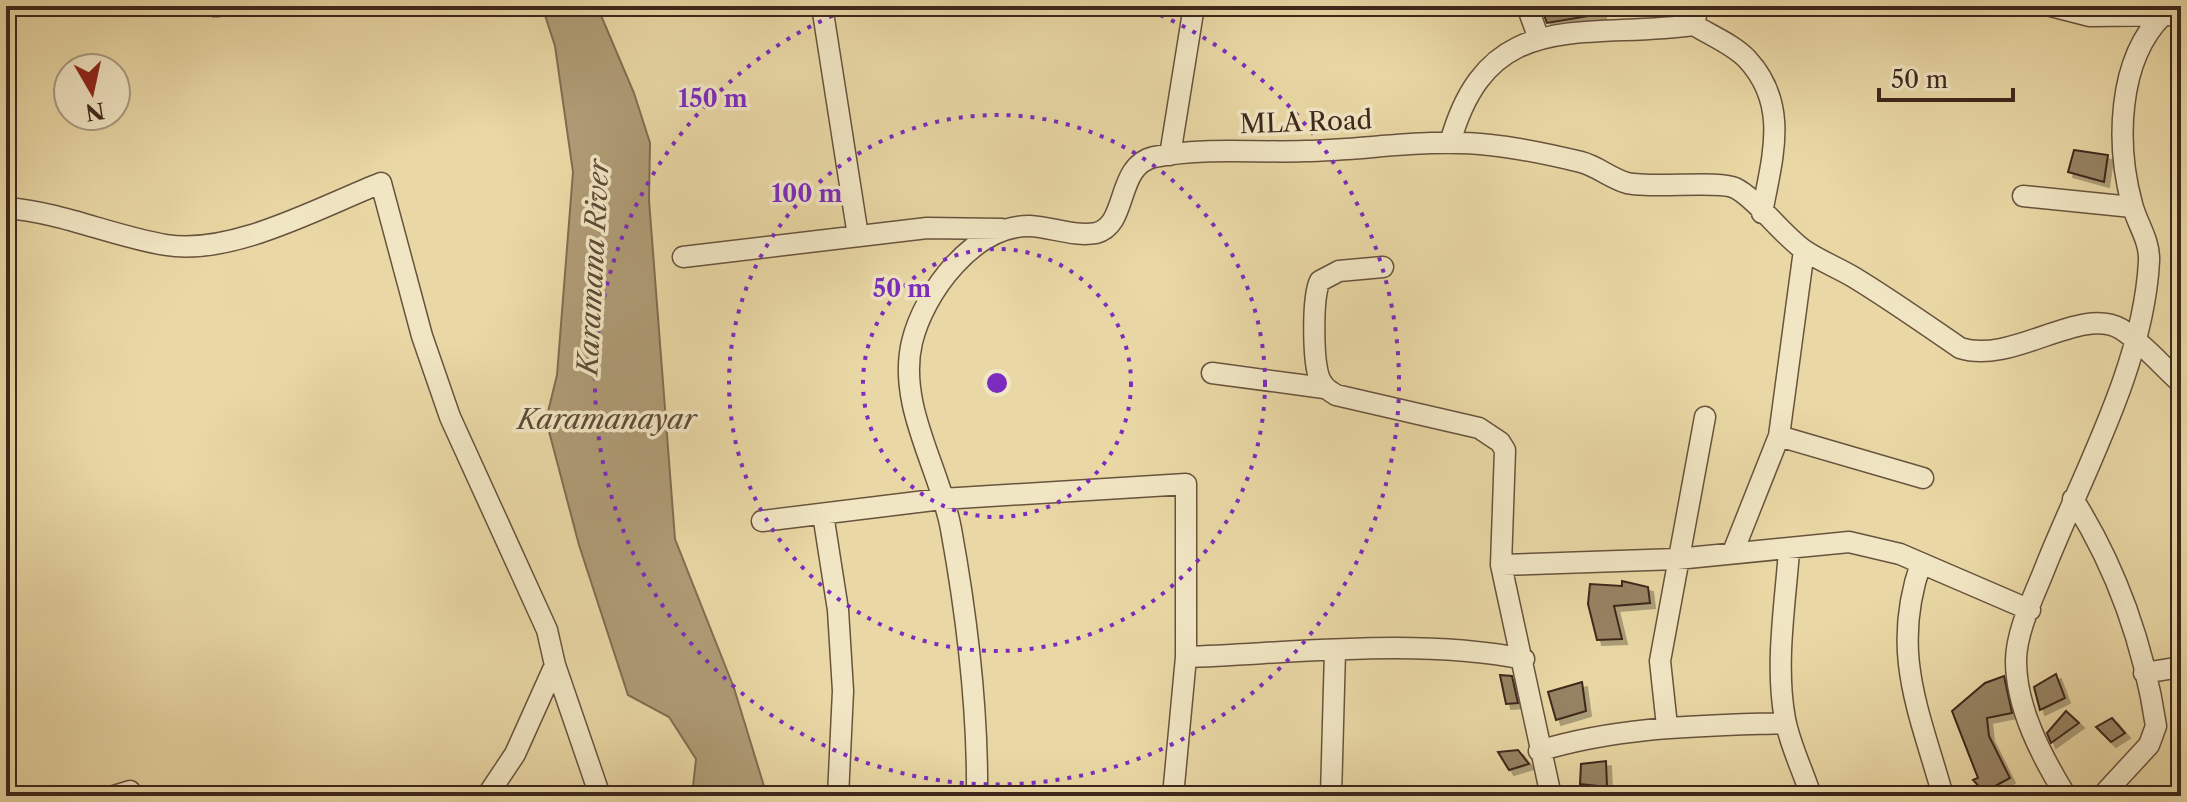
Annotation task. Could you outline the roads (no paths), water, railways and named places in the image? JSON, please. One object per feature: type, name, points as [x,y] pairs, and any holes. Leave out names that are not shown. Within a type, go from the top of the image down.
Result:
[{"type":"street","points":[[822,6],[858,236]]},
{"type":"street","points":[[1170,155],[1194,6]]},
{"type":"street","points":[[1527,6],[1539,39]]},
{"type":"street","points":[[2051,6],[2172,15]]},
{"type":"street","points":[[1450,143],[1467,94],[1479,76],[1497,60],[1539,39],[1570,32],[1646,32],[1696,15],[1746,58],[1776,109],[1774,145],[1762,213]]},
{"type":"street","points":[[2066,796],[2029,724],[2016,661],[2030,610],[2138,344],[2149,258],[2146,237],[2132,207],[2124,169],[2125,100],[2136,52],[2150,29],[2172,15]]},
{"type":"street","name":"MLA Road","points":[[977,796],[978,738],[965,615],[950,523],[918,425],[909,371],[911,344],[920,317],[956,262],[974,245],[1002,229],[1034,226],[1084,233],[1104,230],[1111,223],[1137,165],[1147,159],[1170,155],[1450,143],[1493,145],[1583,162],[1626,183],[1735,187],[1804,250],[1850,275],[1960,348],[1980,354],[2099,322],[2119,328],[2181,383]]},
{"type":"street","points":[[6,208],[97,226],[167,245],[200,246],[259,231],[381,183],[422,336],[450,417],[547,630],[555,665],[600,796]]},
{"type":"street","points":[[2023,196],[2132,207]]},
{"type":"street","points":[[683,257],[927,228],[1002,229]]},
{"type":"street","points":[[1733,552],[1779,436],[1804,250]]},
{"type":"street","points":[[1324,388],[1315,354],[1317,287],[1332,273],[1383,267]]},
{"type":"street","points":[[1212,373],[1324,388],[1336,395],[1479,428],[1500,442],[1506,460],[1501,565],[1524,659],[1539,751],[1551,796]]},
{"type":"street","points":[[1667,726],[1660,661],[1705,417]]},
{"type":"street","points":[[1779,436],[1923,478]]},
{"type":"street","points":[[762,521],[942,499],[1186,484],[1186,657],[1173,796]]},
{"type":"street","points":[[2073,499],[2098,539],[2124,598],[2156,726],[2154,737],[2102,796]]},
{"type":"street","points":[[823,514],[838,610],[842,678],[838,796]]},
{"type":"street","points":[[1501,565],[1677,559],[1733,552],[1789,551],[1813,544],[1849,542],[1900,554],[2030,610]]},
{"type":"street","points":[[1789,551],[1781,649],[1786,723],[1811,796]]},
{"type":"street","points":[[1921,563],[1908,600],[1905,637],[1912,688],[1943,796]]},
{"type":"street","points":[[1186,657],[1335,651],[1490,652],[1524,659]]},
{"type":"street","points":[[1331,796],[1335,651]]},
{"type":"street","points":[[487,796],[515,754],[555,665]]},
{"type":"street","points":[[2144,673],[2181,667]]},
{"type":"street","points":[[1539,751],[1588,736],[1667,726],[1786,723]]},
{"type":"water","name":"Karamanayar","points":[[542,6],[597,6],[634,93],[650,143],[649,200],[675,539],[734,688],[767,796],[692,796],[696,759],[669,717],[628,695],[579,545],[546,420],[557,375],[573,172],[555,46]]},
{"type":"water label","name":"Karamana River","points":[[593,267]]}]
